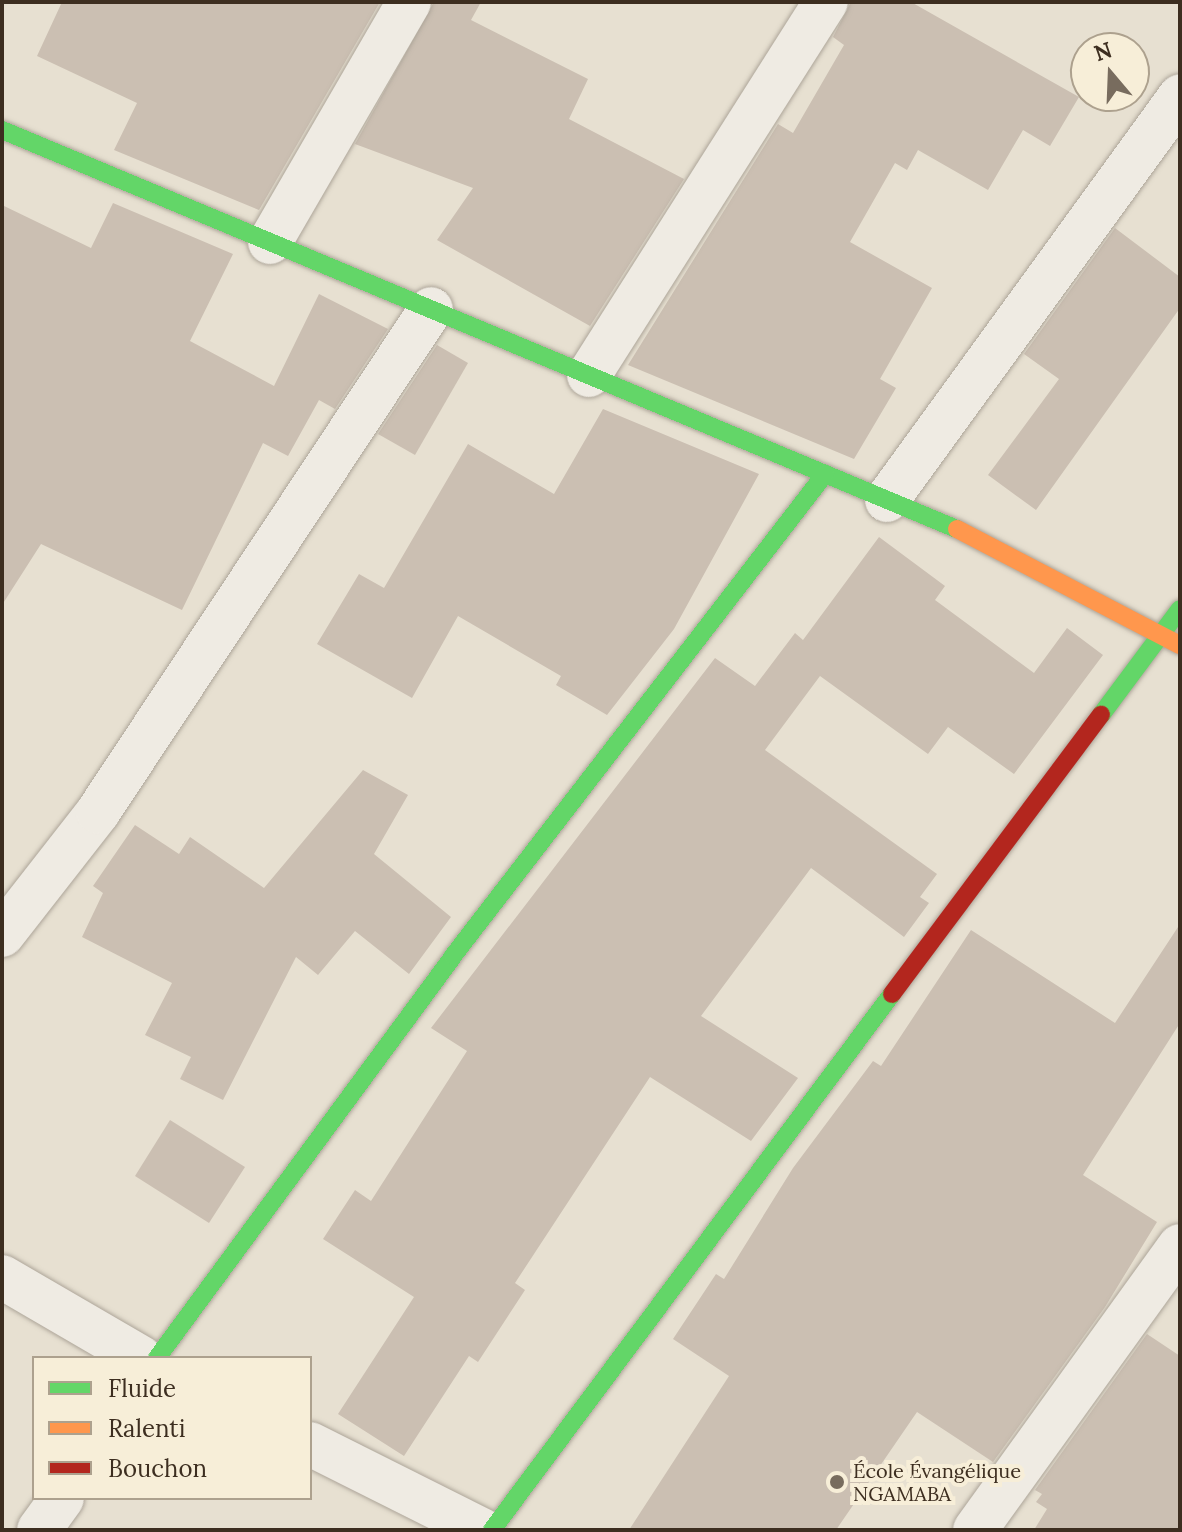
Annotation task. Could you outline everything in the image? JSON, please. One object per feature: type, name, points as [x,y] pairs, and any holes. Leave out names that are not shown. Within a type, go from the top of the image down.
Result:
[{"type":"street","points":[[270,242],[409,2]]},
{"type":"street","points":[[589,375],[826,2]]},
{"type":"street","points":[[887,500],[1180,96]]},
{"type":"street","points":[[2,130],[966,533],[1180,645]]},
{"type":"street","points":[[2,935],[98,812],[431,309]]},
{"type":"street","points":[[158,1356],[453,956],[825,474]]},
{"type":"street","points":[[492,1530],[1180,609]]},
{"type":"street","points":[[975,1530],[1180,1246]]},
{"type":"street","points":[[2,1277],[138,1356]]},
{"type":"street","points":[[312,1445],[482,1530]]},
{"type":"street","points":[[39,1530],[61,1500]]},
{"type":"building","points":[[62,2],[380,2],[259,210],[114,150],[137,103],[37,56]]},
{"type":"building","points":[[434,2],[481,2],[471,20],[588,79],[569,119],[684,179],[590,326],[437,240],[473,188],[355,144]]},
{"type":"building","points":[[851,2],[911,2],[1070,92],[1070,112],[1050,146],[1023,130],[988,190],[918,150],[907,170],[895,163],[850,242],[932,288],[880,379],[896,388],[854,459],[628,365],[778,124],[793,133],[844,45],[833,37]]},
{"type":"building","points":[[113,203],[233,254],[190,341],[274,386],[319,294],[388,329],[335,409],[319,400],[288,456],[263,443],[182,610],[41,544],[2,605],[2,205],[91,248]]},
{"type":"building","points":[[1115,228],[1180,277],[1180,308],[1036,510],[988,475],[1059,379],[1024,354]]},
{"type":"building","points":[[437,345],[468,363],[415,455],[378,434]]},
{"type":"building","points":[[603,409],[759,474],[674,629],[607,715],[556,685],[561,676],[458,616],[412,698],[317,644],[359,574],[384,588],[468,444],[554,494]]},
{"type":"building","points":[[879,537],[945,586],[935,600],[1034,673],[1067,628],[1103,655],[1014,774],[948,727],[928,754],[820,676],[765,750],[937,874],[920,897],[929,903],[904,937],[811,868],[701,1016],[798,1078],[751,1141],[650,1077],[515,1283],[525,1290],[478,1362],[469,1356],[404,1456],[338,1414],[414,1297],[323,1239],[355,1190],[371,1201],[467,1051],[431,1028],[715,658],[755,686],[795,633],[803,640]]},
{"type":"building","points":[[363,770],[408,795],[374,854],[451,917],[409,974],[355,931],[318,975],[296,957],[223,1100],[180,1079],[191,1057],[145,1035],[172,983],[82,937],[103,893],[93,886],[135,825],[179,854],[190,837],[264,888]]},
{"type":"building","points":[[1180,924],[1180,1023],[1083,1175],[1157,1222],[1105,1307],[993,1462],[917,1412],[836,1530],[629,1530],[729,1376],[673,1339],[716,1274],[724,1279],[793,1168],[873,1061],[881,1066],[971,930],[1115,1023]]},
{"type":"building","points":[[170,1120],[245,1167],[209,1223],[135,1176]]},
{"type":"building","points":[[1147,1334],[1180,1356],[1180,1530],[1034,1530],[1047,1509],[1036,1502],[1042,1494],[1035,1490]]},
{"type":"traffic: fast","points":[[2,130],[957,529]]},
{"type":"traffic: fast","points":[[158,1356],[453,956],[825,474]]},
{"type":"traffic: fast","points":[[1101,715],[1180,609]]},
{"type":"traffic: fast","points":[[492,1530],[892,994]]},
{"type":"traffic: slow","points":[[957,529],[1180,645]]},
{"type":"traffic: jam","points":[[892,994],[1101,715]]},
{"type":"place","name":"École Évangélique NGAMABA","points":[[837,1482]]}]
